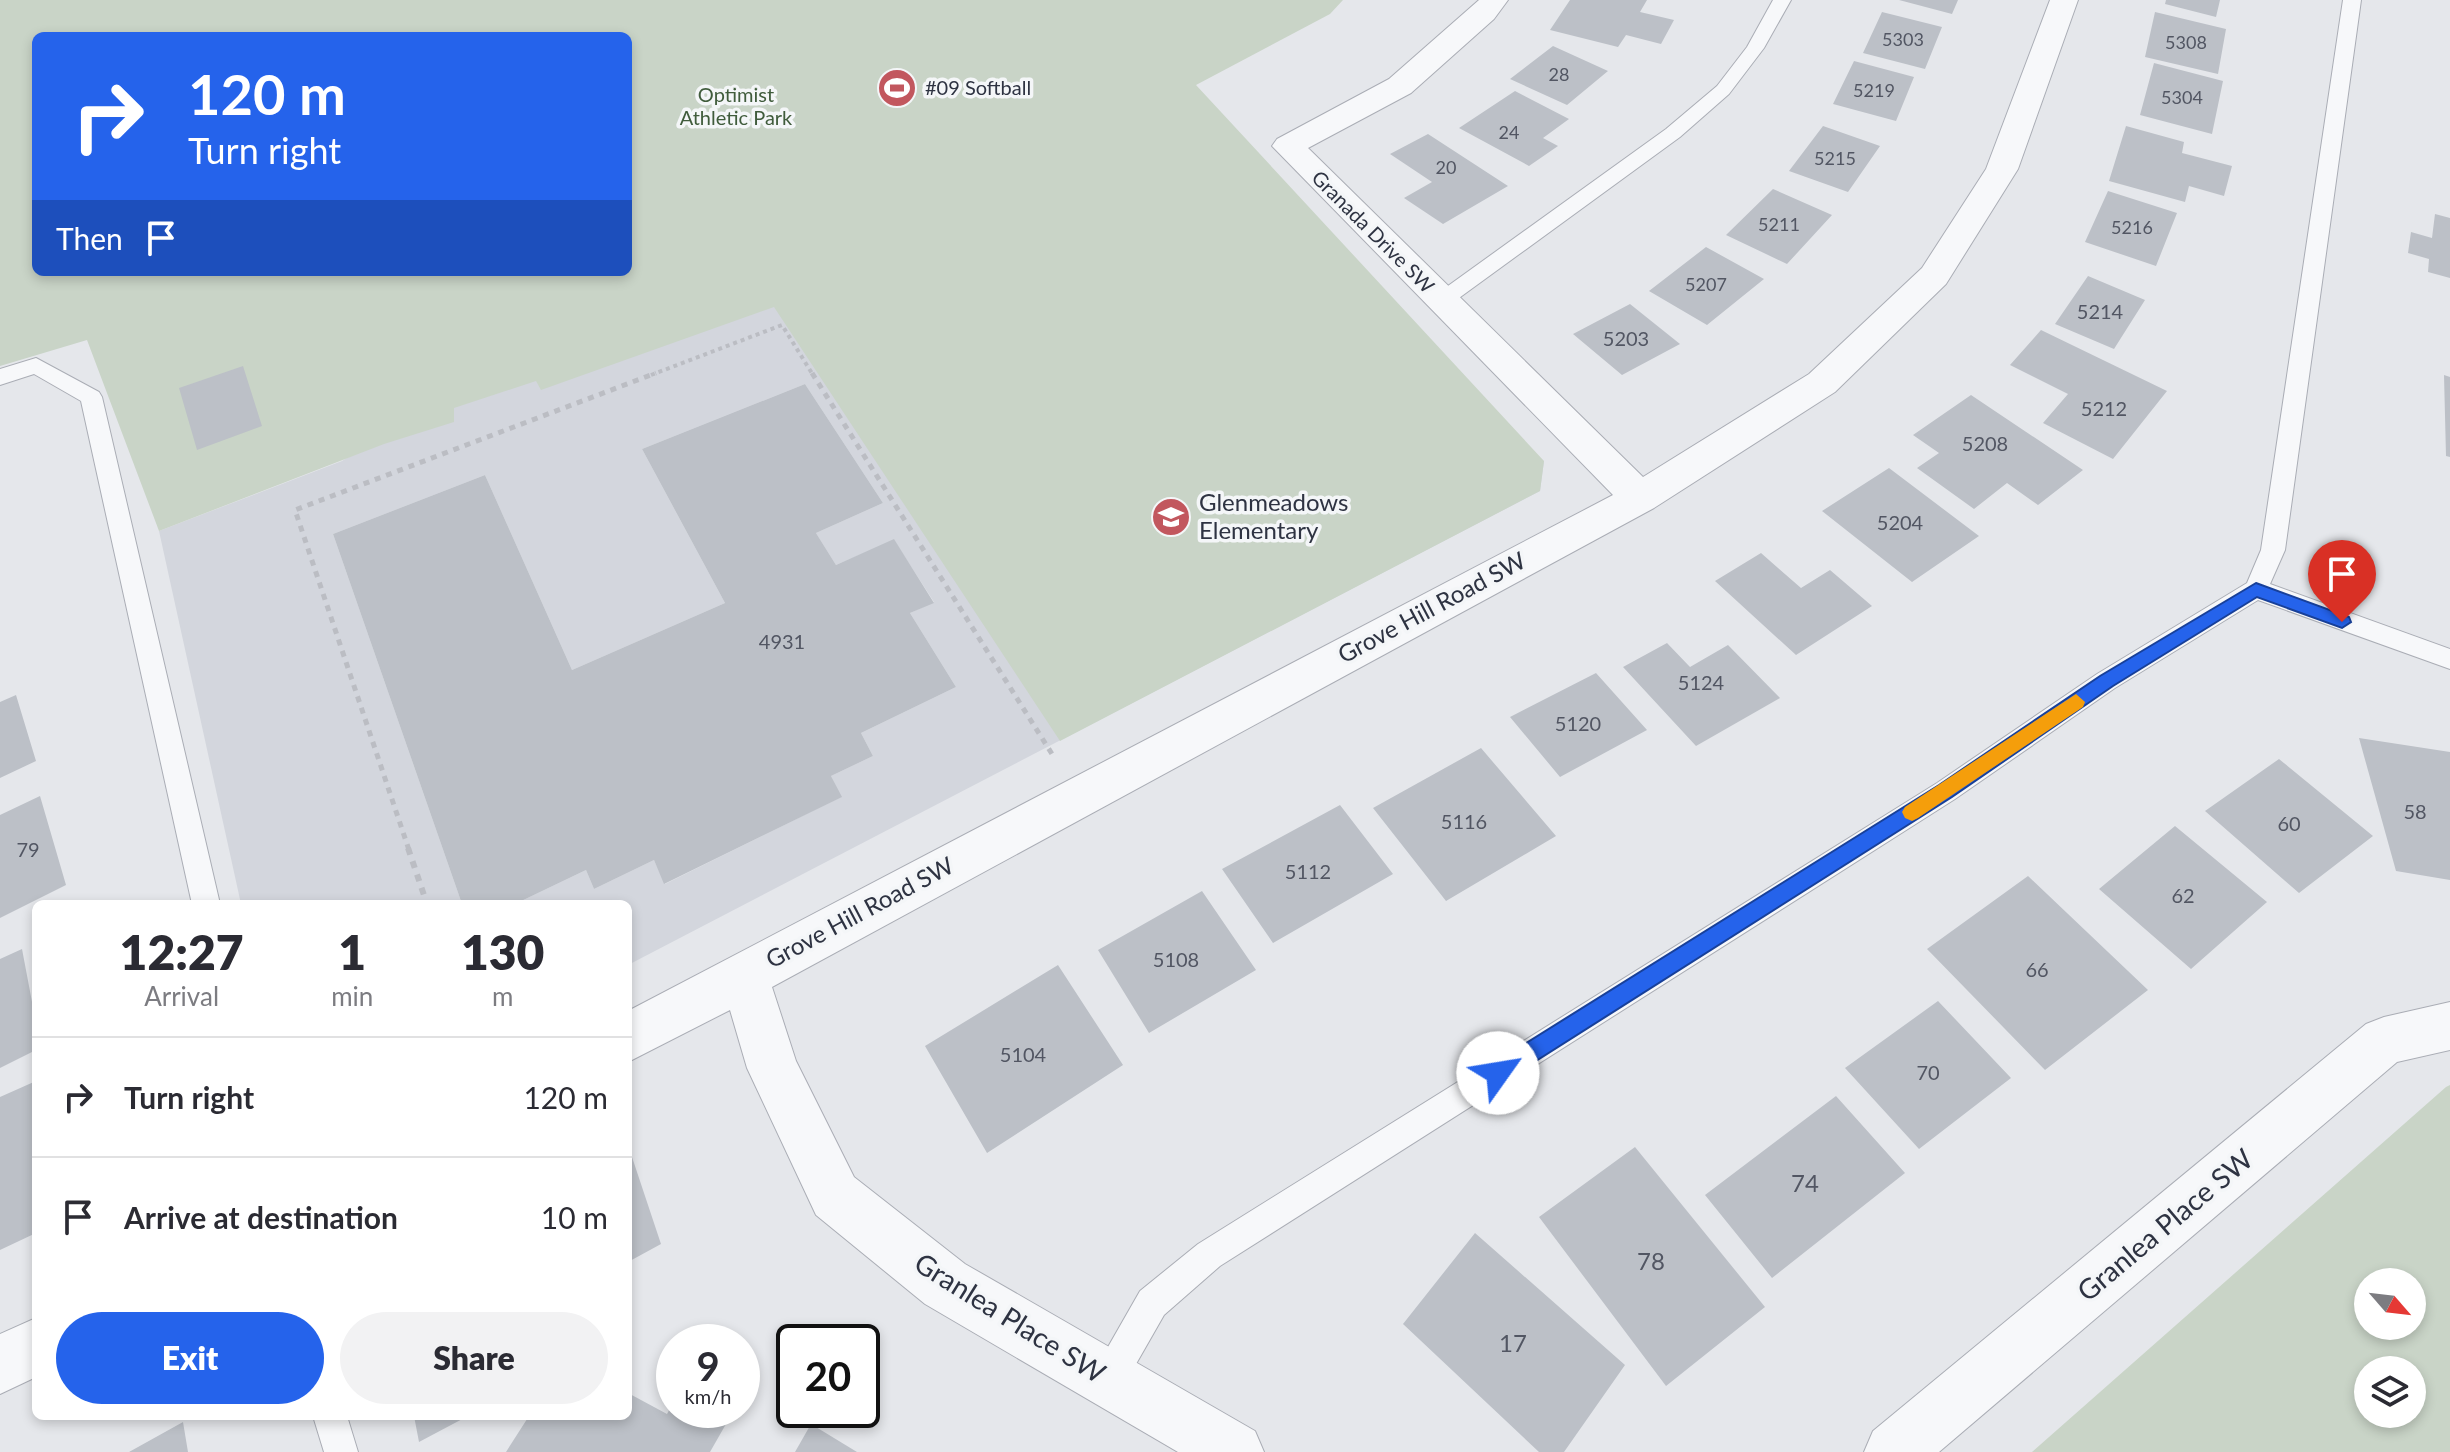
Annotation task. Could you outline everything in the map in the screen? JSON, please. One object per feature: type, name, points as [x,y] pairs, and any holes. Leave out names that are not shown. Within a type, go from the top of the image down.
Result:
[{"type":"street","name":"Granada Drive SW","points":[[1494,0],[1484,13],[1400,86],[1288,146],[1640,498]]},
{"type":"street","name":"Grove Hill Road SW","points":[[632,1036],[1640,498],[1822,383],[1934,276],[2002,169],[2064,0]]},
{"type":"street","name":"Granlea Place SW","points":[[744,975],[773,1068],[835,1196],[945,1284],[1234,1452]]},
{"type":"street","name":"Granlea Place SW","points":[[1894,1452],[2384,1041],[2450,1026]]},
{"type":"street","points":[[0,1365],[32,1348]]},
{"type":"lane","points":[[1441,301],[1673,133],[1723,90],[1755,48],[1782,0]]},
{"type":"lane","points":[[1108,1380],[1152,1303],[1209,1255],[1946,791],[2106,681],[2256,589],[2273,550],[2352,0]]},
{"type":"lane","points":[[0,377],[36,365],[91,397],[205,900]]},
{"type":"lane","points":[[2256,589],[2450,659]]},
{"type":"lane","points":[[331,1420],[341,1452]]},
{"type":"path","points":[[426,900],[295,510],[782,325],[1078,796]]},
{"type":"shaded area","name":"Glenmeadows Elementary","points":[[632,273],[1544,461],[1540,491],[632,963],[632,900],[523,900],[586,870],[594,889],[654,860],[665,884],[841,797],[831,776],[873,756],[861,733],[956,687],[910,613],[934,602],[894,540],[836,565],[816,533],[883,503],[805,384],[642,449],[725,603],[572,670],[485,475],[333,534],[461,900],[240,900],[159,531],[342,461],[622,276],[632,276]]},
{"type":"green space","name":"Glenmeadows Elementary","points":[[0,0],[1343,0],[1330,14],[1196,85],[1544,461],[1540,491],[1060,741],[774,307],[541,390],[536,381],[454,408],[454,422],[384,444],[159,531],[87,340],[0,366]]},
{"type":"green space","points":[[2450,1085],[2450,1452],[2032,1452],[2446,1087]]},
{"type":"building","points":[[1570,0],[1647,0],[1640,12],[1674,20],[1661,44],[1626,35],[1618,47],[1550,30]]},
{"type":"building","points":[[1899,0],[1958,0],[1952,14]]},
{"type":"building","points":[[2166,0],[2220,0],[2216,17],[2165,4]]},
{"type":"building","points":[[1882,12],[1942,27],[1925,69],[1863,53]]},
{"type":"building","points":[[2155,12],[2226,29],[2218,74],[2145,57]]},
{"type":"building","points":[[1553,46],[1608,71],[1567,105],[1510,79]]},
{"type":"building","points":[[1854,61],[1914,77],[1896,121],[1833,104]]},
{"type":"building","points":[[2154,63],[2223,81],[2212,134],[2140,115]]},
{"type":"building","points":[[1515,91],[1569,119],[1543,138],[1558,146],[1529,166],[1459,128]]},
{"type":"building","points":[[1823,126],[1880,146],[1848,192],[1789,171]]},
{"type":"building","points":[[2126,126],[2184,142],[2182,153],[2232,166],[2224,196],[2189,186],[2185,202],[2109,181]]},
{"type":"building","points":[[1428,134],[1508,186],[1443,224],[1404,198],[1432,182],[1390,154]]},
{"type":"building","points":[[1773,189],[1832,215],[1787,264],[1726,235]]},
{"type":"building","points":[[2108,191],[2177,213],[2156,266],[2085,242]]},
{"type":"building","points":[[2435,214],[2450,218],[2450,278],[2428,272],[2429,259],[2408,253],[2411,232],[2432,238]]},
{"type":"building","points":[[1706,247],[1764,279],[1707,325],[1649,291]]},
{"type":"building","points":[[2088,276],[2145,300],[2114,349],[2055,324]]},
{"type":"building","points":[[1630,304],[1680,344],[1622,375],[1573,334]]},
{"type":"building","points":[[2041,330],[2167,391],[2113,459],[2043,423],[2068,394],[2010,365]]},
{"type":"building","points":[[243,366],[262,426],[197,450],[179,388]]},
{"type":"building","points":[[2444,375],[2450,377],[2450,457],[2446,456]]},
{"type":"building","points":[[805,384],[883,503],[816,533],[836,565],[894,539],[934,603],[910,613],[956,687],[861,733],[873,756],[831,776],[842,797],[664,884],[654,860],[594,889],[586,870],[523,900],[461,900],[333,534],[485,475],[572,670],[725,603],[642,449]]},
{"type":"building","points":[[1971,395],[2083,470],[2038,505],[2007,483],[1974,509],[1917,468],[1939,453],[1913,435]]},
{"type":"building","points":[[1889,468],[1979,536],[1912,582],[1822,511]]},
{"type":"building","points":[[1761,553],[1801,588],[1830,570],[1872,606],[1796,655],[1715,581]]},
{"type":"building","points":[[1667,643],[1690,667],[1728,645],[1780,698],[1696,746],[1623,667]]},
{"type":"building","points":[[1596,673],[1647,730],[1560,777],[1510,717]]},
{"type":"building","points":[[16,695],[36,761],[0,778],[0,702]]},
{"type":"building","points":[[2359,738],[2450,752],[2450,880],[2396,871]]},
{"type":"building","points":[[1481,748],[1556,836],[1446,901],[1373,808]]},
{"type":"building","points":[[2279,759],[2373,836],[2299,893],[2205,811]]},
{"type":"building","points":[[40,796],[66,885],[0,918],[0,815]]},
{"type":"building","points":[[1340,805],[1393,874],[1273,943],[1222,869]]},
{"type":"building","points":[[2175,826],[2267,902],[2191,969],[2099,889]]},
{"type":"building","points":[[2028,876],[2148,990],[2045,1070],[1927,949]]},
{"type":"building","points":[[1202,891],[1256,970],[1149,1033],[1098,950]]},
{"type":"building","points":[[22,949],[32,1002],[32,1052],[0,1068],[0,959]]},
{"type":"building","points":[[1058,965],[1123,1065],[987,1153],[925,1046]]},
{"type":"building","points":[[1938,1001],[2011,1078],[1919,1149],[1845,1068]]},
{"type":"building","points":[[32,1083],[32,1235],[0,1250],[0,1097]]},
{"type":"building","points":[[1836,1096],[1905,1173],[1772,1278],[1705,1195]]},
{"type":"building","points":[[1635,1147],[1765,1307],[1666,1386],[1539,1217]]},
{"type":"building","points":[[632,1157],[661,1244],[632,1260]]},
{"type":"building","points":[[1475,1233],[1625,1365],[1564,1452],[1539,1452],[1403,1324]]},
{"type":"building","points":[[632,1395],[656,1408],[656,1428],[724,1428],[710,1452],[506,1452],[526,1420],[632,1420]]},
{"type":"building","points":[[415,1420],[460,1420],[419,1442]]},
{"type":"building","points":[[183,1422],[188,1452],[129,1452]]},
{"type":"building","points":[[809,1428],[818,1428],[857,1452],[795,1452]]},
{"type":"slow traffic","points":[[1912,812],[2076,702]]},
{"type":"place","name":"#09 Softball","points":[[897,88]]},
{"type":"place","name":"Glenmeadows Elementary","points":[[1171,517]]},
{"type":"route","points":[[1498,1073],[1946,791],[2106,681],[2256,589],[2342,622]]},
{"type":"park label","name":"Optimist Athletic Park","points":[[736,106]]}]
